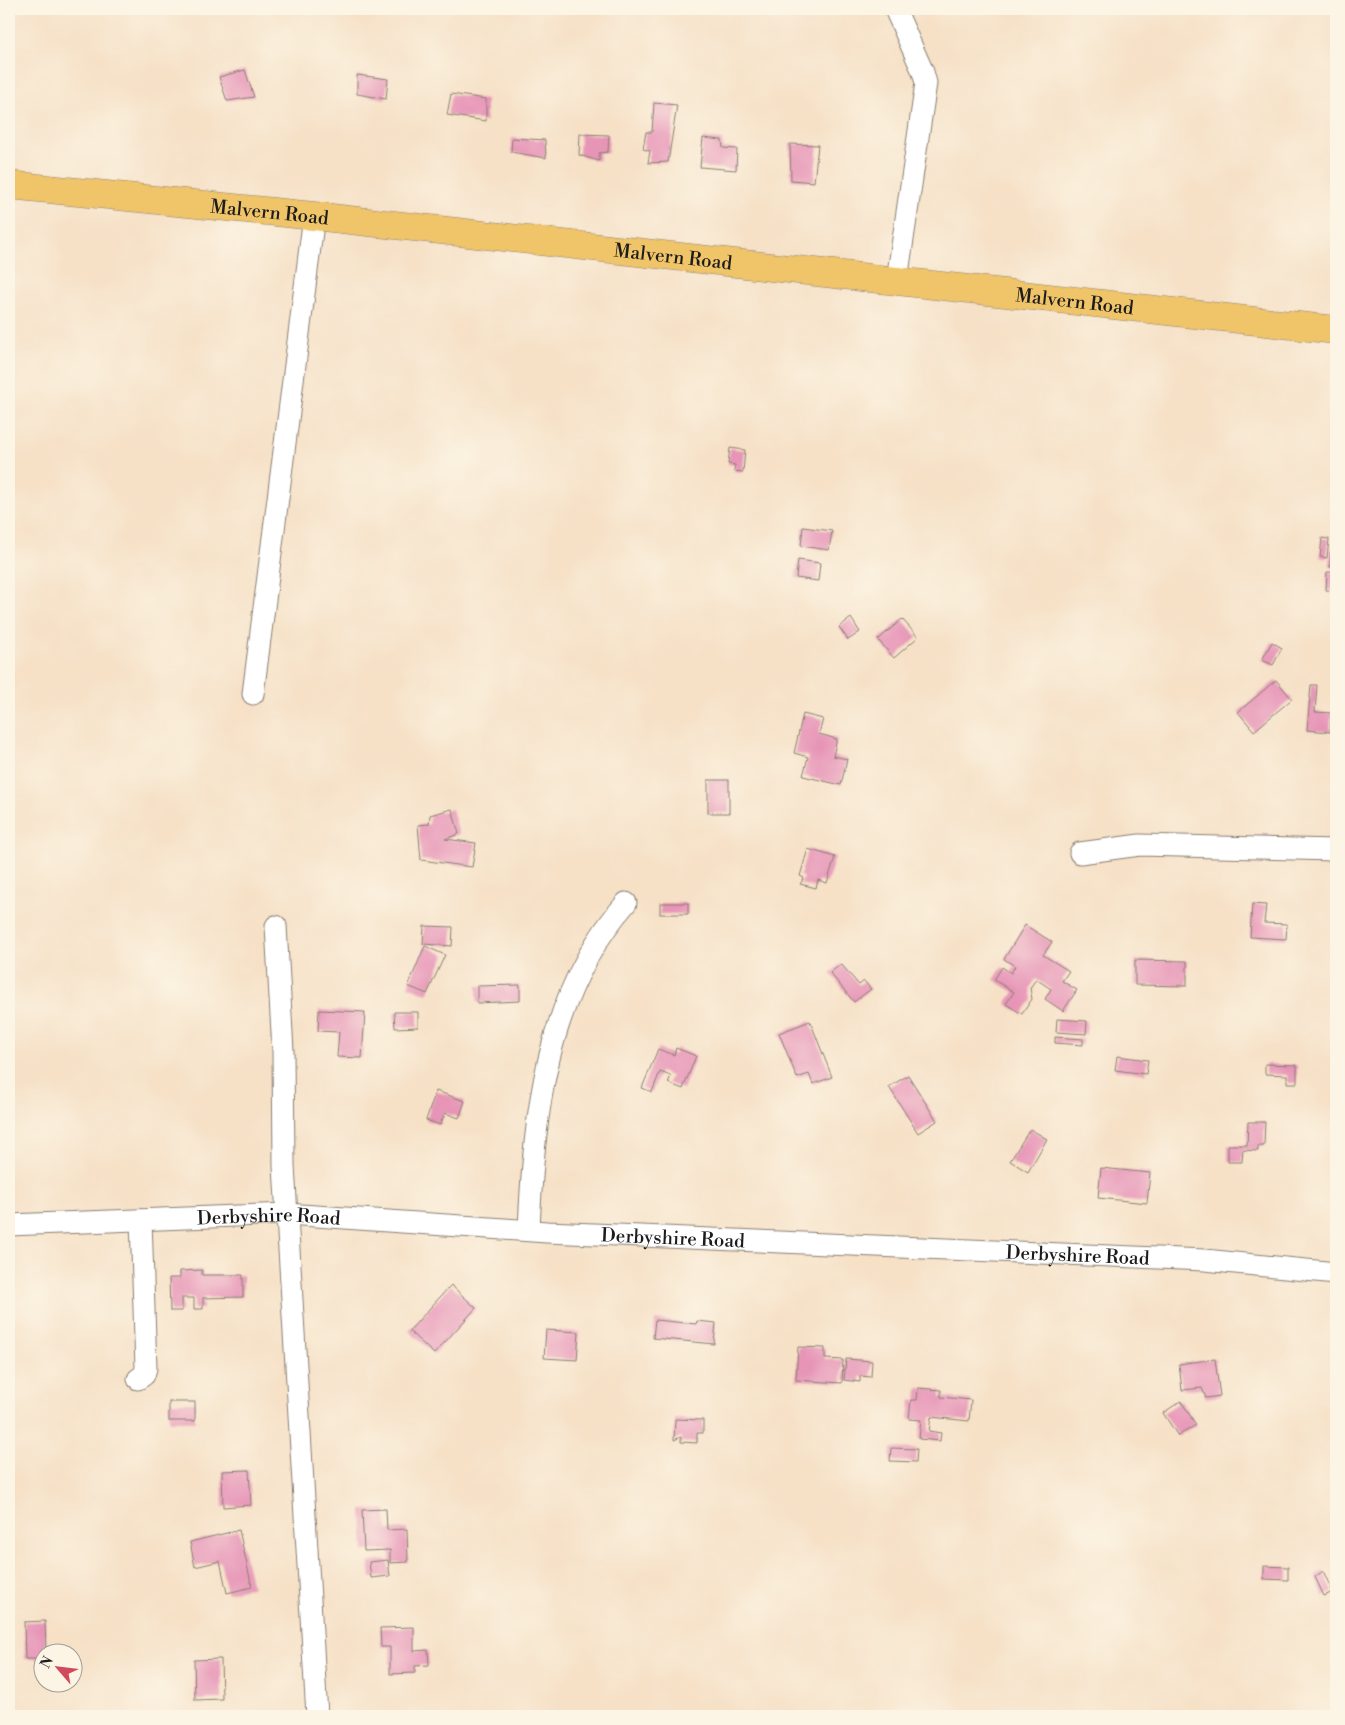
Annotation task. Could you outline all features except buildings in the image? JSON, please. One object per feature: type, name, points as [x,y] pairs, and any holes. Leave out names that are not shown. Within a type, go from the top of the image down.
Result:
[{"type":"main road","name":"Malvern Road","points":[[9,184],[897,280],[1336,330]]},
{"type":"street","points":[[895,9],[926,83],[897,280]]},
{"type":"street","points":[[253,694],[314,216]]},
{"type":"street","points":[[1080,853],[1140,845],[1336,850]]},
{"type":"street","points":[[528,1230],[532,1163],[538,1109],[550,1054],[571,990],[590,950],[604,928],[626,903]]},
{"type":"street","points":[[276,926],[283,1051],[284,1166],[317,1716]]},
{"type":"street","name":"Derbyshire Road","points":[[9,1225],[287,1214],[528,1230],[1205,1260],[1336,1273]]},
{"type":"street","points":[[138,1379],[144,1375],[146,1368],[141,1220]]}]
